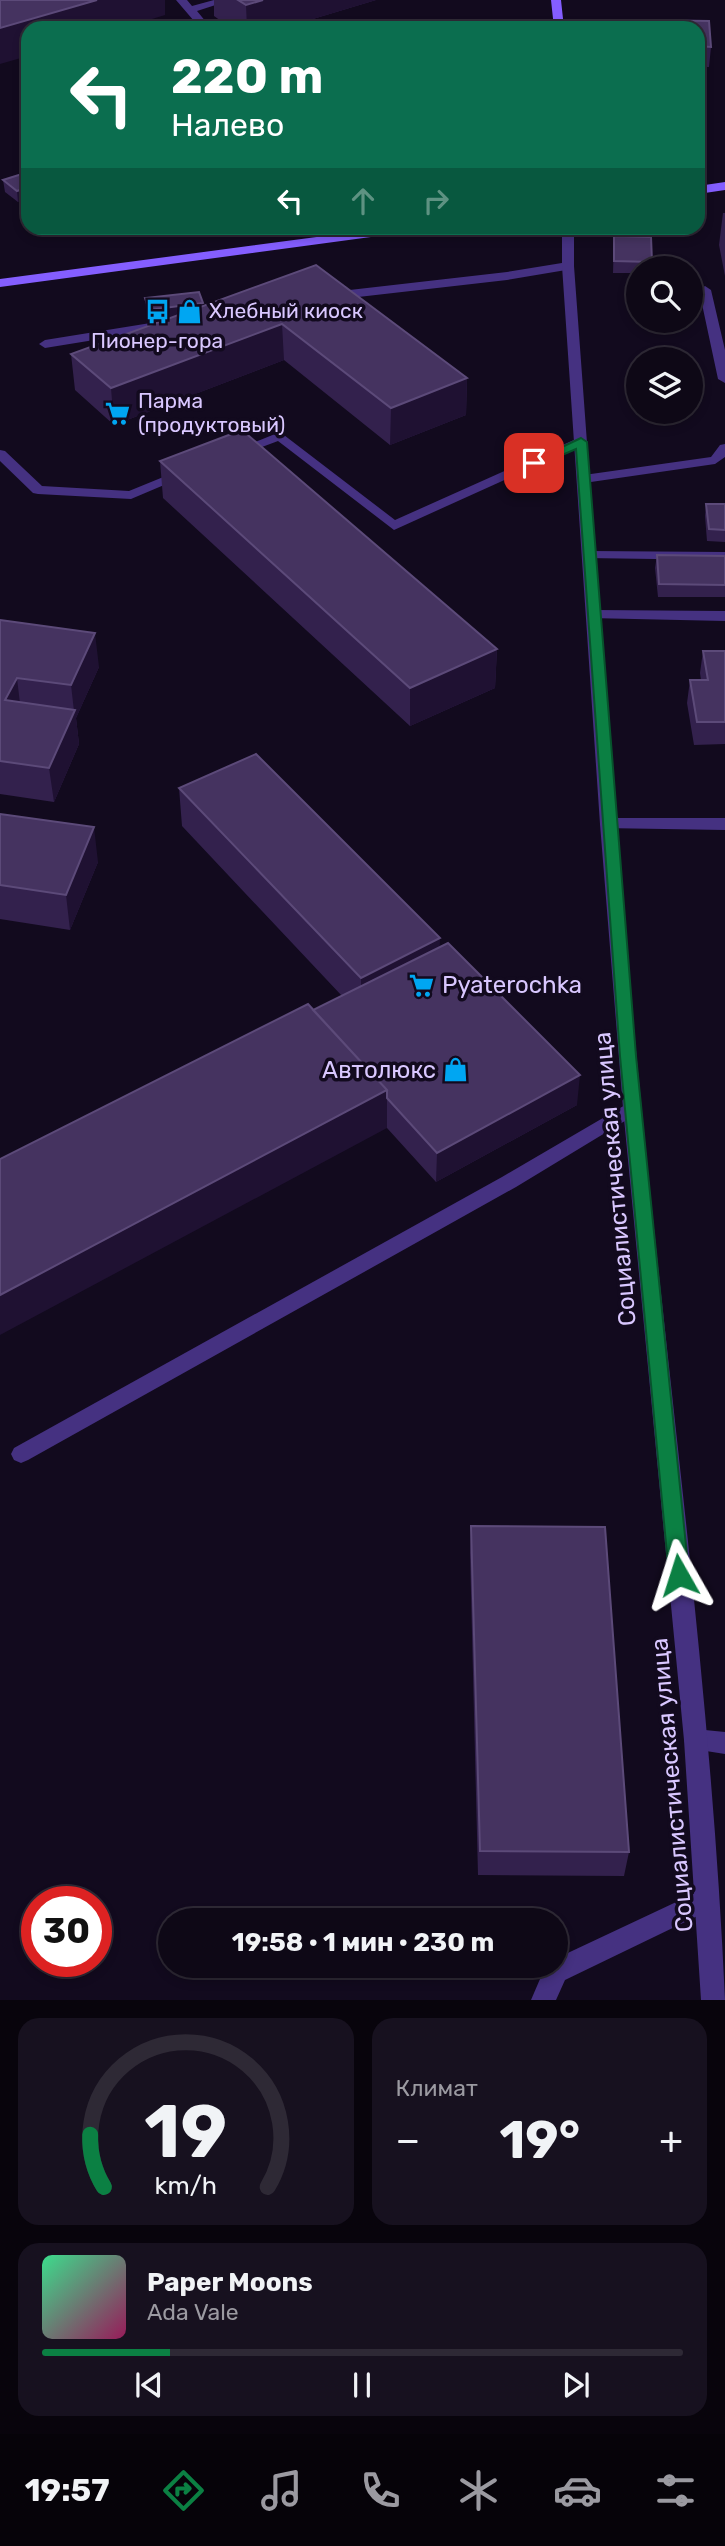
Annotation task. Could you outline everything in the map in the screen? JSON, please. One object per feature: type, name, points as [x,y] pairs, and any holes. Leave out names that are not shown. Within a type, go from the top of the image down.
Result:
[{"type":"main road","points":[[556,0],[558,21]]},
{"type":"main road","points":[[705,189],[725,186]]},
{"type":"main road","points":[[0,283],[356,235]]},
{"type":"street","points":[[181,0],[200,21]]},
{"type":"street","points":[[190,10],[226,0]]},
{"type":"street","name":"Социалистическая улица","points":[[568,235],[568,266],[608,824],[632,1108],[695,1740],[713,2000]]},
{"type":"street","points":[[317,298],[508,276],[568,266]]},
{"type":"street","points":[[705,290],[725,379]]},
{"type":"street","points":[[45,344],[172,323]]},
{"type":"street","points":[[218,460],[280,436],[394,526],[581,442]]},
{"type":"street","points":[[584,479],[715,460],[725,448]]},
{"type":"street","points":[[0,454],[38,491],[131,495],[193,470]]},
{"type":"street","points":[[590,555],[725,556]]},
{"type":"street","points":[[594,615],[725,616]]},
{"type":"street","points":[[608,824],[725,824]]},
{"type":"street","points":[[21,1454],[509,1182],[632,1108]]},
{"type":"street","points":[[695,1740],[725,1743]]},
{"type":"street","points":[[543,2000],[556,1971],[706,1900]]},
{"type":"building","points":[[0,0],[97,0],[21,21],[0,28]]},
{"type":"building","points":[[238,0],[263,0],[246,5]]},
{"type":"building","points":[[647,20],[709,21],[711,47],[705,47],[705,21]]},
{"type":"building","points":[[21,174],[21,190],[17,191],[3,180]]},
{"type":"building","points":[[614,236],[651,237],[652,256],[626,256],[626,261],[614,261]]},
{"type":"building","points":[[316,265],[467,378],[391,408],[282,324],[111,388],[71,354]]},
{"type":"building","points":[[199,292],[203,303],[149,310],[145,298]]},
{"type":"building","points":[[242,430],[497,649],[410,688],[160,461]]},
{"type":"building","points":[[706,504],[725,504],[725,530],[709,529]]},
{"type":"building","points":[[657,555],[725,556],[725,585],[659,584]]},
{"type":"building","points":[[0,620],[95,633],[71,685],[17,678],[5,700],[75,710],[49,768],[0,761]]},
{"type":"building","points":[[703,651],[725,651],[725,722],[697,722],[690,680],[708,680]]},
{"type":"building","points":[[256,754],[440,938],[361,978],[179,788]]},
{"type":"building","points":[[0,814],[94,827],[66,895],[0,885]]},
{"type":"building","points":[[448,943],[580,1075],[437,1153],[387,1098],[387,1090],[313,1010]]},
{"type":"building","points":[[308,1004],[387,1090],[0,1295],[0,1159]]},
{"type":"building","points":[[471,1526],[605,1527],[629,1852],[480,1851]]},
{"type":"place","name":"Хлебный киоск","points":[[189,311]]},
{"type":"place","name":"Пионер-гора","points":[[157,312]]},
{"type":"place","name":"Парма (продуктовый)","points":[[118,413]]},
{"type":"place","name":"Pyaterochka","points":[[422,985]]},
{"type":"place","name":"Автолюкс","points":[[456,1070]]},
{"type":"route","points":[[534,463],[581,442],[608,824],[628,1056],[679,1575]]}]
